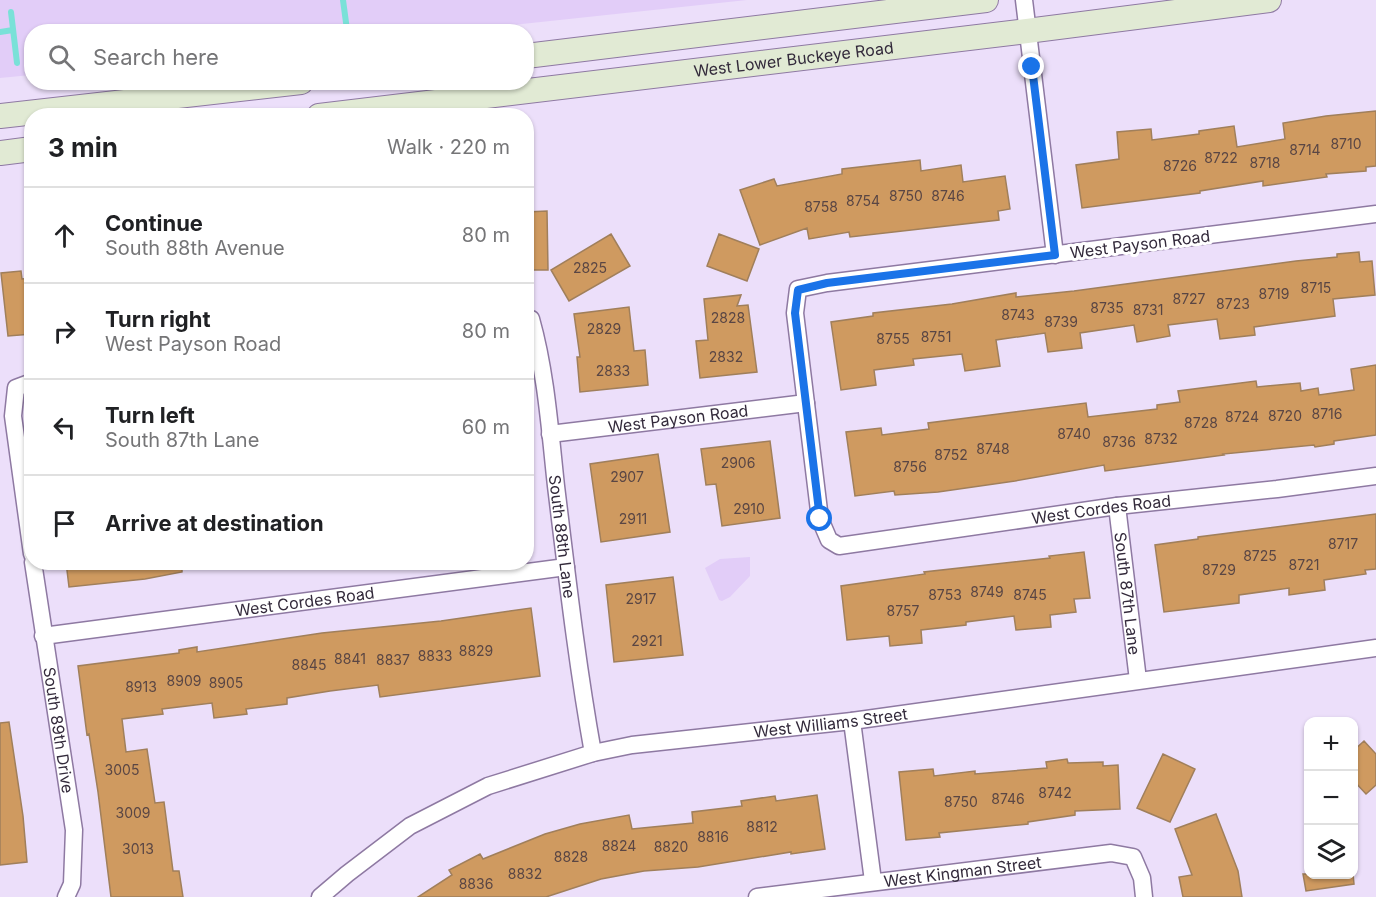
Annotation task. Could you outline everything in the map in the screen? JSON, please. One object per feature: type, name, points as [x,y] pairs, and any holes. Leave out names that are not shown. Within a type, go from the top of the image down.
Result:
[{"type":"main road","name":"West Lower Buckeye Road","points":[[534,55],[986,0]]},
{"type":"main road","name":"West Lower Buckeye Road","points":[[387,108],[1269,0]]},
{"type":"main road","points":[[71,108],[229,90]]},
{"type":"main road","points":[[0,116],[24,113]]},
{"type":"main road","points":[[0,153],[24,150]]},
{"type":"street","points":[[1024,0],[1055,255]]},
{"type":"street","name":"West Payson Road","points":[[550,434],[806,403],[795,313],[798,290],[827,283],[1376,214]]},
{"type":"street","name":"South 88th Lane","points":[[534,332],[550,434],[578,669],[593,753]]},
{"type":"street","points":[[24,385],[13,416],[24,496]]},
{"type":"street","name":"West Cordes Road","points":[[806,403],[820,519],[829,540],[839,546],[1117,506],[1376,476]]},
{"type":"street","name":"South 87th Lane","points":[[1117,506],[1138,680]]},
{"type":"street","name":"West Cordes Road","points":[[43,636],[566,567]]},
{"type":"street","name":"South 89th Drive","points":[[34,570],[74,830],[72,884],[66,897]]},
{"type":"street","name":"West Williams Street","points":[[320,897],[346,874],[410,826],[488,786],[593,753],[632,745],[852,721],[1376,648]]},
{"type":"street","points":[[852,721],[873,881]]},
{"type":"street","name":"West Kingman Street","points":[[757,897],[1111,853],[1133,857],[1142,878],[1144,897]]},
{"type":"shaded area","points":[[0,0],[747,0],[521,24],[24,24],[24,76],[0,78]]},
{"type":"shaded area","points":[[750,557],[750,576],[730,597],[719,600],[705,568],[720,559]]},
{"type":"building","points":[[1376,111],[1376,166],[1366,167],[1366,171],[1326,174],[1327,177],[1263,186],[1263,181],[1200,191],[1200,193],[1082,208],[1076,165],[1119,159],[1117,132],[1151,129],[1152,140],[1199,134],[1199,131],[1234,126],[1237,147],[1285,139],[1283,123]]},
{"type":"building","points":[[920,160],[921,171],[961,165],[963,182],[1005,176],[1010,209],[998,211],[999,220],[850,237],[849,232],[809,239],[807,228],[760,245],[740,190],[774,179],[777,186],[842,174],[842,169]]},
{"type":"building","points":[[547,211],[548,270],[534,270],[534,212]]},
{"type":"building","points":[[611,234],[630,266],[569,301],[551,270]]},
{"type":"building","points":[[719,234],[759,249],[747,281],[707,266]]},
{"type":"building","points":[[1359,252],[1360,262],[1372,261],[1375,295],[1333,299],[1335,316],[1254,327],[1255,335],[1220,339],[1217,319],[1168,325],[1170,336],[1137,342],[1134,325],[1080,333],[1082,348],[1048,352],[1045,333],[996,340],[1000,366],[965,371],[962,354],[913,359],[914,365],[874,370],[876,385],[841,390],[831,322],[873,316],[873,313],[952,304],[1016,293],[1016,297],[1074,291],[1337,257],[1337,254]]},
{"type":"building","points":[[21,271],[22,279],[24,279],[24,335],[8,336],[1,273]]},
{"type":"building","points":[[741,295],[737,306],[748,305],[757,372],[700,378],[696,341],[708,340],[704,299]]},
{"type":"building","points":[[629,307],[634,351],[645,350],[648,385],[580,392],[577,357],[580,357],[574,314]]},
{"type":"building","points":[[1376,365],[1376,435],[1334,441],[1334,444],[1315,447],[1314,445],[1223,454],[1105,471],[1104,465],[938,492],[895,495],[894,491],[855,496],[846,432],[881,428],[882,435],[929,429],[928,423],[1086,403],[1088,417],[1157,409],[1157,405],[1180,402],[1178,391],[1256,381],[1257,387],[1300,383],[1301,391],[1318,388],[1319,395],[1354,390],[1351,369]]},
{"type":"building","points":[[770,441],[780,518],[722,526],[716,484],[706,485],[701,449]]},
{"type":"building","points":[[658,454],[670,532],[601,542],[590,464]]},
{"type":"building","points":[[1376,514],[1376,569],[1365,570],[1366,574],[1324,580],[1325,590],[1289,595],[1289,588],[1239,595],[1239,603],[1164,612],[1155,545],[1198,539],[1198,537]]},
{"type":"building","points":[[1084,552],[1090,598],[1074,599],[1076,612],[1050,615],[1051,627],[1016,630],[1014,616],[921,630],[922,643],[890,646],[889,636],[847,640],[841,586],[925,574],[924,572]]},
{"type":"building","points":[[67,570],[182,570],[182,572],[145,579],[69,587]]},
{"type":"building","points":[[673,577],[683,655],[614,662],[606,585]]},
{"type":"building","points":[[531,608],[540,676],[380,697],[378,685],[330,691],[287,698],[287,704],[246,709],[247,714],[214,718],[212,703],[162,709],[163,714],[122,719],[126,752],[147,749],[155,803],[164,802],[173,871],[179,871],[183,897],[111,897],[98,792],[89,734],[87,735],[78,666],[179,653],[179,650],[197,647],[197,652],[322,633],[441,621]]},
{"type":"building","points":[[9,722],[23,816],[27,862],[0,865],[0,723]]},
{"type":"building","points":[[1364,741],[1376,754],[1376,785],[1366,794],[1358,785],[1358,746]]},
{"type":"building","points":[[1163,754],[1195,769],[1170,822],[1137,808]]},
{"type":"building","points":[[1067,759],[1068,763],[1103,762],[1103,766],[1118,765],[1120,809],[1075,811],[1075,815],[1028,822],[1028,824],[939,833],[940,837],[906,840],[899,772],[933,769],[934,776],[975,771],[975,774],[1047,768],[1046,762]]},
{"type":"building","points":[[817,795],[825,849],[791,854],[791,852],[698,867],[644,871],[601,879],[546,897],[418,897],[452,875],[449,870],[480,854],[483,859],[545,834],[580,824],[629,815],[632,829],[693,823],[692,812],[742,806],[741,801],[775,796],[776,801]]},
{"type":"building","points":[[1216,814],[1238,871],[1242,897],[1183,897],[1179,877],[1192,875],[1175,829]]},
{"type":"building","points":[[1303,874],[1304,879],[1354,879],[1354,884],[1306,891]]},
{"type":"waterway","points":[[343,0],[346,24]]},
{"type":"waterway","points":[[11,12],[17,63]]},
{"type":"waterway","points":[[0,32],[13,30]]},
{"type":"route","points":[[820,519],[795,313],[798,290],[827,283],[1055,255],[1032,67]]}]
